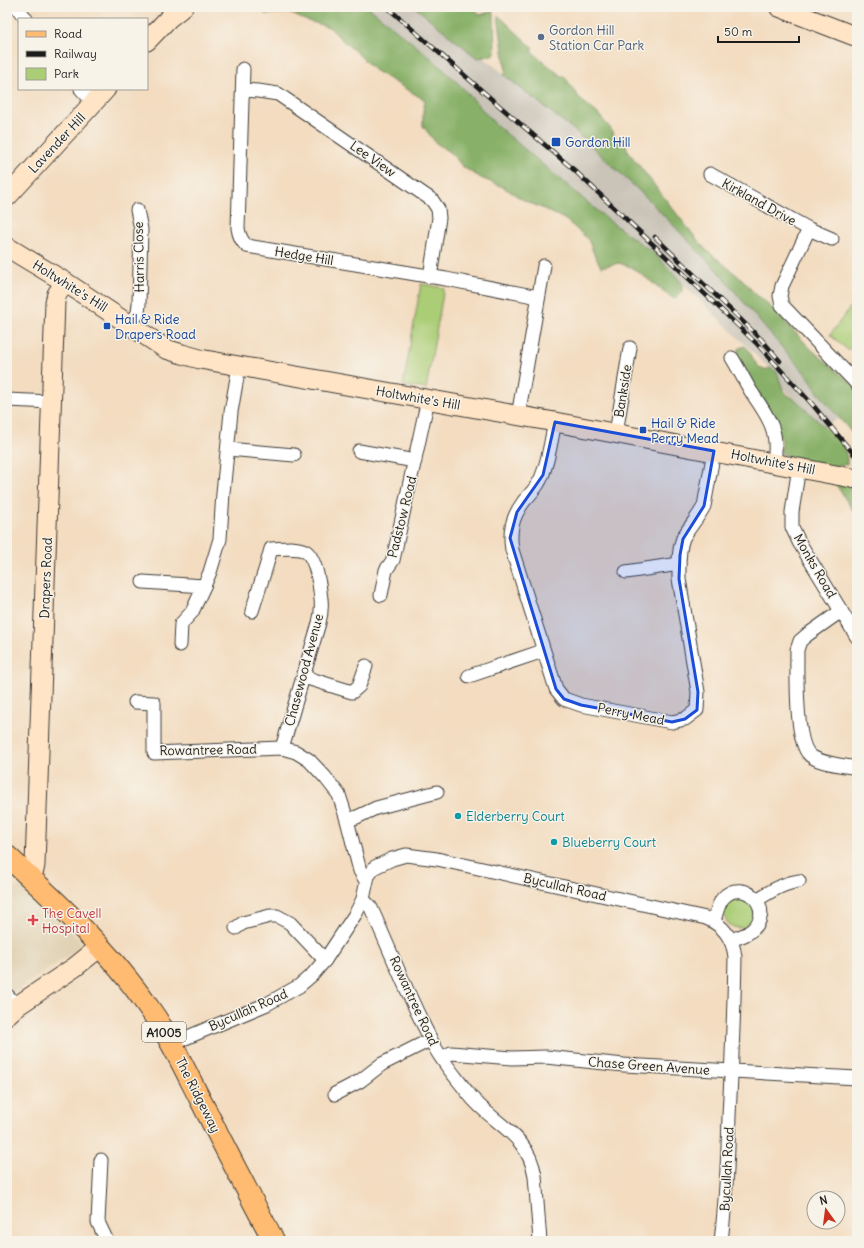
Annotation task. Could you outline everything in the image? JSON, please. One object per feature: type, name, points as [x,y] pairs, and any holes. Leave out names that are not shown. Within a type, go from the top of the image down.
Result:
[{"type":"main road","name":"The Ridgeway","points":[[7,857],[61,906],[100,947],[150,1009],[171,1044],[274,1241]]},
{"type":"street","points":[[17,7],[25,18]]},
{"type":"street","points":[[148,40],[169,18],[183,7]]},
{"type":"street","points":[[779,7],[857,37]]},
{"type":"street","name":"Hedge Hill","points":[[243,69],[238,228],[239,236],[247,246],[538,297]]},
{"type":"street","points":[[83,90],[94,103]]},
{"type":"street","name":"Lavender Hill","points":[[7,197],[105,90]]},
{"type":"street","name":"Lee View","points":[[243,90],[278,94],[432,200],[438,209],[439,218],[430,277]]},
{"type":"street","name":"Kirkland Drive","points":[[710,174],[809,230],[832,239]]},
{"type":"street","name":"Harris Close","points":[[130,325],[138,313],[139,304],[141,229],[137,210]]},
{"type":"street","name":"Kirkland Drive","points":[[809,230],[782,286],[780,296],[782,305],[857,384]]},
{"type":"street","name":"Holtwhite's Hill","points":[[7,247],[65,282],[147,337],[172,351],[200,359],[616,433],[857,479]]},
{"type":"street","points":[[518,416],[544,266]]},
{"type":"street","name":"Drapers Road","points":[[29,876],[34,870],[35,865],[55,302],[57,294],[65,282]]},
{"type":"street","name":"Bankside","points":[[616,433],[630,348]]},
{"type":"street","points":[[732,358],[752,393],[767,415],[775,437],[776,450],[774,462]]},
{"type":"street","points":[[180,645],[181,624],[192,612],[204,586],[220,539],[231,412],[239,366]]},
{"type":"street","points":[[7,400],[52,402]]},
{"type":"street","name":"Padstow Road","points":[[381,595],[386,570],[393,560],[428,400]]},
{"type":"street","name":"Perry Mead","points":[[555,422],[543,475],[537,487],[517,512],[512,522],[510,538],[512,550],[556,689],[564,698],[581,705],[672,722],[685,719],[697,710],[698,692],[679,579],[679,564],[683,539],[704,506],[714,451]]},
{"type":"street","points":[[228,449],[294,455]]},
{"type":"street","name":"Padstow Road","points":[[359,451],[415,462]]},
{"type":"street","name":"Monks Road","points":[[799,467],[792,512],[792,527],[799,542],[857,637]]},
{"type":"street","name":"Chasewood Avenue","points":[[252,611],[271,549],[300,549],[309,554],[314,562],[321,599],[321,610],[319,623],[304,677],[282,748]]},
{"type":"street","points":[[626,572],[679,564]]},
{"type":"street","points":[[143,582],[204,586]]},
{"type":"street","points":[[841,611],[800,641],[797,650],[799,720],[803,741],[808,754],[820,761],[857,768]]},
{"type":"street","points":[[469,676],[543,651]]},
{"type":"street","points":[[304,677],[352,692],[359,686],[366,666]]},
{"type":"street","name":"Rowantree Road","points":[[135,702],[154,703],[154,753],[282,748],[296,752],[309,760],[339,795],[360,871],[366,881]]},
{"type":"street","points":[[347,820],[376,808],[437,792]]},
{"type":"street","name":"Bycullah Road","points":[[171,1044],[267,1004],[299,986],[313,974],[325,960],[352,918],[363,899],[368,876],[375,867],[401,856],[413,855],[514,875],[706,918],[714,921],[722,928],[731,940],[735,957],[732,1071],[725,1210],[721,1241]]},
{"type":"street","points":[[757,900],[775,888],[799,881]]},
{"type":"street","points":[[714,921],[719,905],[723,898],[728,894],[735,891],[742,892],[750,894],[757,900],[761,913],[756,926],[747,933],[731,940]]},
{"type":"street","name":"Rowantree Road","points":[[363,899],[371,908],[430,1040],[479,1106],[512,1133],[529,1157],[533,1166],[540,1241]]},
{"type":"street","points":[[236,928],[243,923],[270,916],[277,916],[290,922],[325,960]]},
{"type":"street","points":[[10,1005],[66,973],[100,947]]},
{"type":"street","points":[[335,1094],[360,1081],[382,1064],[430,1040]]},
{"type":"street","name":"Chase Green Avenue","points":[[442,1058],[451,1053],[512,1058],[546,1057],[624,1065],[857,1078]]},
{"type":"street","points":[[101,1160],[98,1222],[106,1239],[104,1241]]},
{"type":"highlighted area","points":[[555,422],[714,451],[704,506],[683,539],[680,555],[679,579],[698,692],[697,710],[685,719],[672,722],[581,705],[564,699],[556,689],[510,538],[517,512],[543,475]]},
{"type":"shaded area","name":"Gordon Hill","points":[[368,7],[415,7],[477,58],[484,58],[574,130],[649,200],[722,276],[811,380],[816,390],[839,418],[824,427],[782,387],[777,372],[767,366],[674,275],[657,256],[607,219],[495,124],[461,86],[431,58]]},
{"type":"shaded area","name":"The Cavell Hospital","points":[[23,884],[84,945],[7,997],[7,894]]},
{"type":"green space","points":[[262,7],[368,7],[431,58],[461,86],[495,124],[607,219],[657,256],[682,283],[682,292],[674,299],[633,268],[619,263],[601,267],[588,239],[566,220],[525,201],[503,187],[481,178],[463,167],[450,152],[436,143],[423,126],[425,100],[374,70],[329,27],[305,20],[290,13],[265,14],[261,10]]},
{"type":"green space","points":[[415,7],[473,7],[480,15],[492,11],[494,15],[495,53],[490,56],[477,58]]},
{"type":"green space","points":[[498,15],[533,48],[531,51],[561,76],[564,76],[580,99],[598,114],[611,129],[617,140],[626,142],[627,150],[705,249],[743,280],[754,293],[765,301],[811,349],[857,388],[857,439],[816,390],[811,380],[722,276],[649,200],[574,130],[504,75],[506,72]]},
{"type":"green space","points":[[421,284],[444,288],[426,389],[403,385]]},
{"type":"green space","points":[[857,298],[857,339],[848,350],[830,335]]},
{"type":"green space","points":[[745,346],[760,368],[764,370],[770,368],[777,372],[784,393],[796,400],[843,445],[847,457],[847,464],[837,467],[790,457],[781,453],[782,439],[735,359],[739,348]]},
{"type":"green space","points":[[835,483],[857,486],[857,517]]},
{"type":"green space","points":[[739,898],[750,902],[754,913],[750,924],[739,928],[728,924],[724,913],[728,902]]},
{"type":"railway","points":[[387,7],[573,169],[757,344],[812,404],[857,458]]},
{"type":"railway","points":[[655,237],[761,339],[780,361]]},
{"type":"place","name":"Gordon Hill Station Car Park","points":[[541,37]]},
{"type":"place","name":"Gordon Hill","points":[[556,142]]},
{"type":"place","name":"Hail & Ride Drapers Road","points":[[107,326]]},
{"type":"place","name":"Hail & Ride Perry Mead","points":[[643,430]]},
{"type":"place","name":"Elderberry Court","points":[[458,816]]},
{"type":"place","name":"Blueberry Court","points":[[554,842]]},
{"type":"place","name":"The Cavell Hospital","points":[[33,920]]}]
